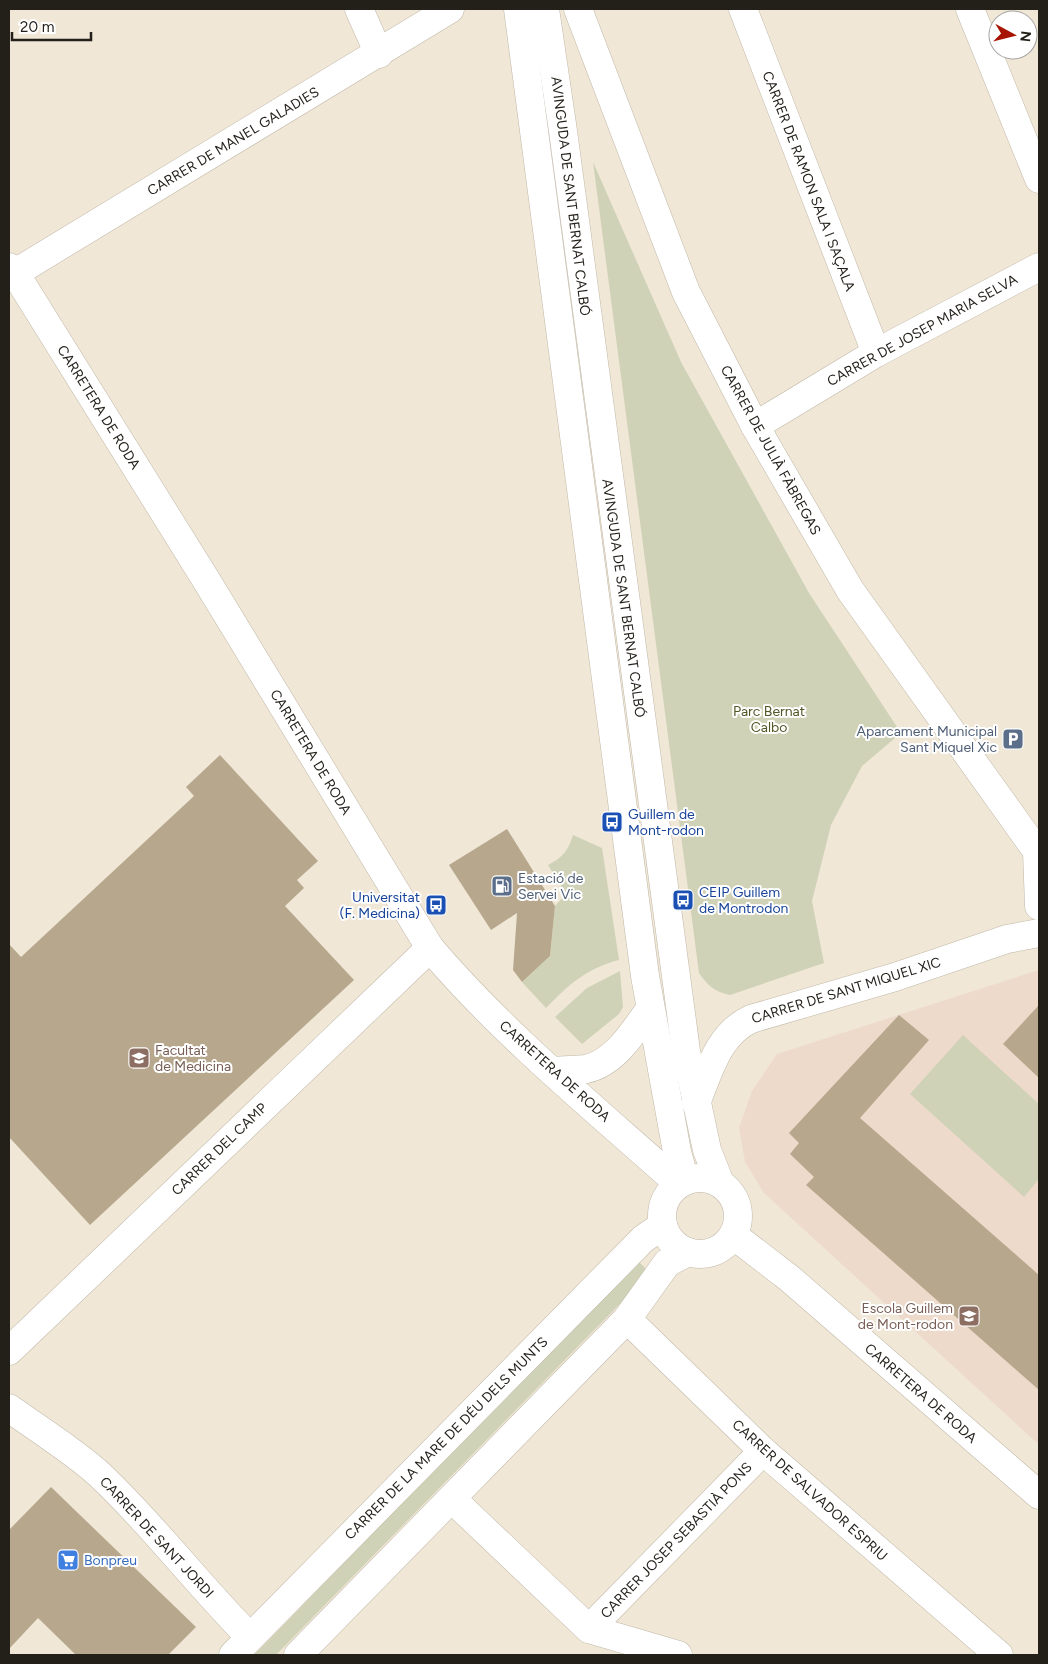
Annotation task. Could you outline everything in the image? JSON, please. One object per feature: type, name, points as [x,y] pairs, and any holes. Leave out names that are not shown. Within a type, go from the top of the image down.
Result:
[{"type":"street","points":[[359,9],[379,54]]},
{"type":"street","name":"CARRER DE MANEL GALADIES","points":[[12,270],[379,54],[450,9]]},
{"type":"street","name":"AVINGUDA DE SANT BERNAT CALBÓ","points":[[518,9],[650,1009],[682,1182]]},
{"type":"street","name":"AVINGUDA DE SANT BERNAT CALBÓ","points":[[545,9],[564,132],[672,957],[686,1051],[707,1150],[720,1183]]},
{"type":"street","name":"CARRER DE JULIÀ FÀBREGAS","points":[[578,9],[686,292],[755,426],[850,590],[1038,853],[1039,905],[1037,916],[1039,925]]},
{"type":"street","name":"CARRER DE RAMON SALA I SAÇALA","points":[[743,9],[876,352]]},
{"type":"street","points":[[970,9],[1039,179]]},
{"type":"street","name":"CARRER DE JOSEP MARIA SELVA","points":[[755,426],[876,352],[1039,267]]},
{"type":"street","name":"CARRETERA DE RODA","points":[[12,270],[208,583],[430,948],[456,978],[495,1017],[682,1182]]},
{"type":"street","name":"CARRER DE SANT MIQUEL XIC","points":[[696,1103],[719,1047],[739,1024],[751,1018],[895,977],[1007,939],[1039,933]]},
{"type":"street","name":"CARRER DEL CAMP","points":[[9,1350],[430,948]]},
{"type":"street","points":[[554,1071],[586,1068],[598,1064],[623,1045],[650,1009]]},
{"type":"street","points":[[704,1178],[720,1183],[731,1192],[738,1211],[738,1221],[733,1235],[727,1243],[713,1252],[700,1254],[688,1252],[674,1244],[663,1225],[662,1210],[665,1200],[682,1182],[704,1178]]},
{"type":"street","name":"CARRER DE LA MARE DE DÉU DELS MUNTS","points":[[241,1646],[643,1239],[663,1225]]},
{"type":"street","name":"CARRETERA DE RODA","points":[[733,1235],[790,1278],[1035,1484]]},
{"type":"street","points":[[298,1655],[627,1319],[668,1263],[688,1252]]},
{"type":"street","name":"CARRER DE SALVADOR ESPRIU","points":[[627,1319],[762,1451],[999,1655]]},
{"type":"street","name":"CARRER DE SANT JORDI","points":[[9,1408],[99,1474],[150,1525],[228,1615],[241,1646]]},
{"type":"street","name":"CARRER JOSEP SEBASTIÀ PONS","points":[[589,1629],[762,1451]]},
{"type":"street","points":[[452,1499],[589,1629],[678,1655]]},
{"type":"shaded area","name":"Escola Guillem de Mont-rodon","points":[[1039,970],[1039,1440],[1037,1443],[764,1193],[745,1162],[739,1128],[752,1091],[777,1054]]},
{"type":"green space","name":"Parc Bernat Calbo","points":[[593,162],[681,362],[809,593],[901,733],[862,766],[831,825],[812,901],[824,963],[730,995],[712,987],[699,973]]},
{"type":"green space","points":[[573,835],[602,848],[619,960],[608,963],[579,978],[546,1008],[522,982],[550,956],[555,906],[566,894],[548,865],[564,853]]},
{"type":"green space","points":[[620,971],[623,1007],[619,1014],[582,1044],[555,1017],[587,988]]},
{"type":"green space","points":[[963,1035],[1039,1104],[1039,1179],[1024,1197],[910,1094]]},
{"type":"green space","points":[[638,1261],[650,1273],[276,1655],[254,1655]]},
{"type":"building","name":"Facultat de Medicina","points":[[220,755],[318,861],[297,880],[304,888],[285,906],[354,980],[90,1225],[9,1137],[9,944],[21,957],[194,796],[186,787]]},
{"type":"building","name":"Estació de Servei Vic","points":[[507,829],[555,906],[550,956],[522,982],[513,970],[517,913],[491,930],[449,865]]},
{"type":"building","points":[[1039,1005],[1039,1078],[1003,1044]]},
{"type":"building","points":[[899,1015],[929,1040],[860,1118],[1039,1275],[1039,1390],[806,1185],[814,1177],[790,1154],[799,1143],[789,1133]]},
{"type":"building","name":"Bonpreu","points":[[51,1487],[196,1627],[168,1655],[76,1655],[38,1618],[9,1649],[9,1530]]},
{"type":"place","name":"Aparcament Municipal Sant Miquel Xic","points":[[1013,739]]},
{"type":"place","name":"Guillem de Mont-rodon","points":[[612,822]]},
{"type":"place","name":"Estació de Servei Vic","points":[[502,886]]},
{"type":"place","name":"CEIP Guillem de Montrodon","points":[[683,900]]},
{"type":"place","name":"Universitat (F. Medicina)","points":[[436,905]]},
{"type":"place","name":"Facultat de Medicina","points":[[139,1058]]},
{"type":"place","name":"Escola Guillem de Mont-rodon","points":[[969,1316]]},
{"type":"place","name":"Bonpreu","points":[[68,1560]]}]
